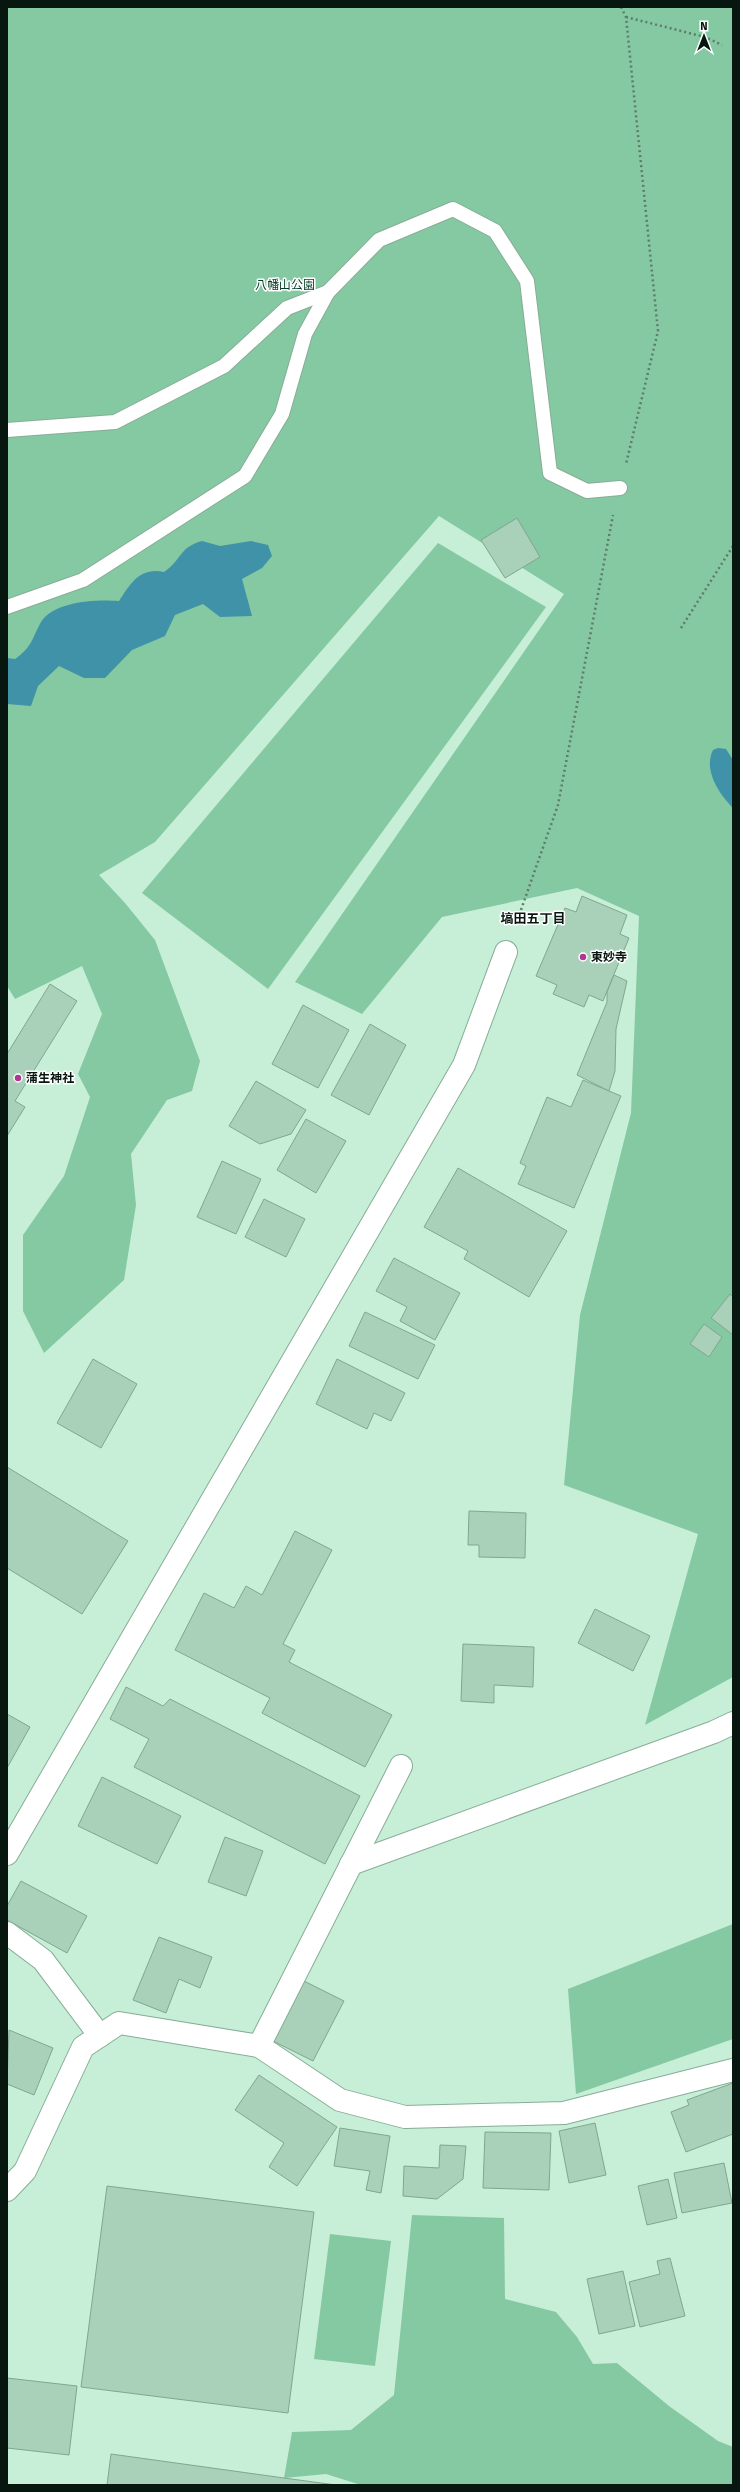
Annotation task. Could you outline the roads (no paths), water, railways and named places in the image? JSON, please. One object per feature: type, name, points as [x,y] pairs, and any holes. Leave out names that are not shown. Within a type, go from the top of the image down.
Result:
[{"type":"street","points":[[7,1854],[464,1065],[506,952]]},
{"type":"street","points":[[351,1864],[714,1732],[733,1723]]},
{"type":"street","points":[[259,2046],[401,1766]]},
{"type":"street","points":[[7,1933],[42,1960],[100,2036]]},
{"type":"street","points":[[7,2190],[25,2171],[83,2047],[119,2023],[259,2046],[340,2100],[405,2117],[564,2113],[733,2070]]},
{"type":"lane","points":[[7,607],[83,580],[245,476],[282,414],[305,334],[328,292],[379,240],[453,209],[495,231],[527,280],[550,473],[587,491],[620,488]]},
{"type":"lane","points":[[7,430],[115,422],[224,366],[287,308],[328,292]]},
{"type":"water","points":[[202,541],[220,546],[251,541],[268,545],[272,556],[262,568],[242,579],[252,616],[220,617],[203,604],[175,615],[165,636],[132,650],[105,678],[84,678],[59,666],[38,686],[31,706],[7,704],[7,658],[15,659],[25,650],[31,642],[41,622],[47,615],[66,606],[77,603],[99,600],[119,601],[132,583],[142,574],[156,571],[164,572],[170,568],[188,547]]},
{"type":"water","points":[[718,748],[726,749],[733,760],[733,808],[718,789],[711,773],[710,758],[713,750]]},
{"type":"place","name":"東妙寺","points":[[583,957]]},
{"type":"place","name":"蒲生神社","points":[[18,1078]]},
{"type":"district","name":"塙田五丁目","points":[[533,918]]},
{"type":"park label","name":"八幡山公園","points":[[285,285]]}]
